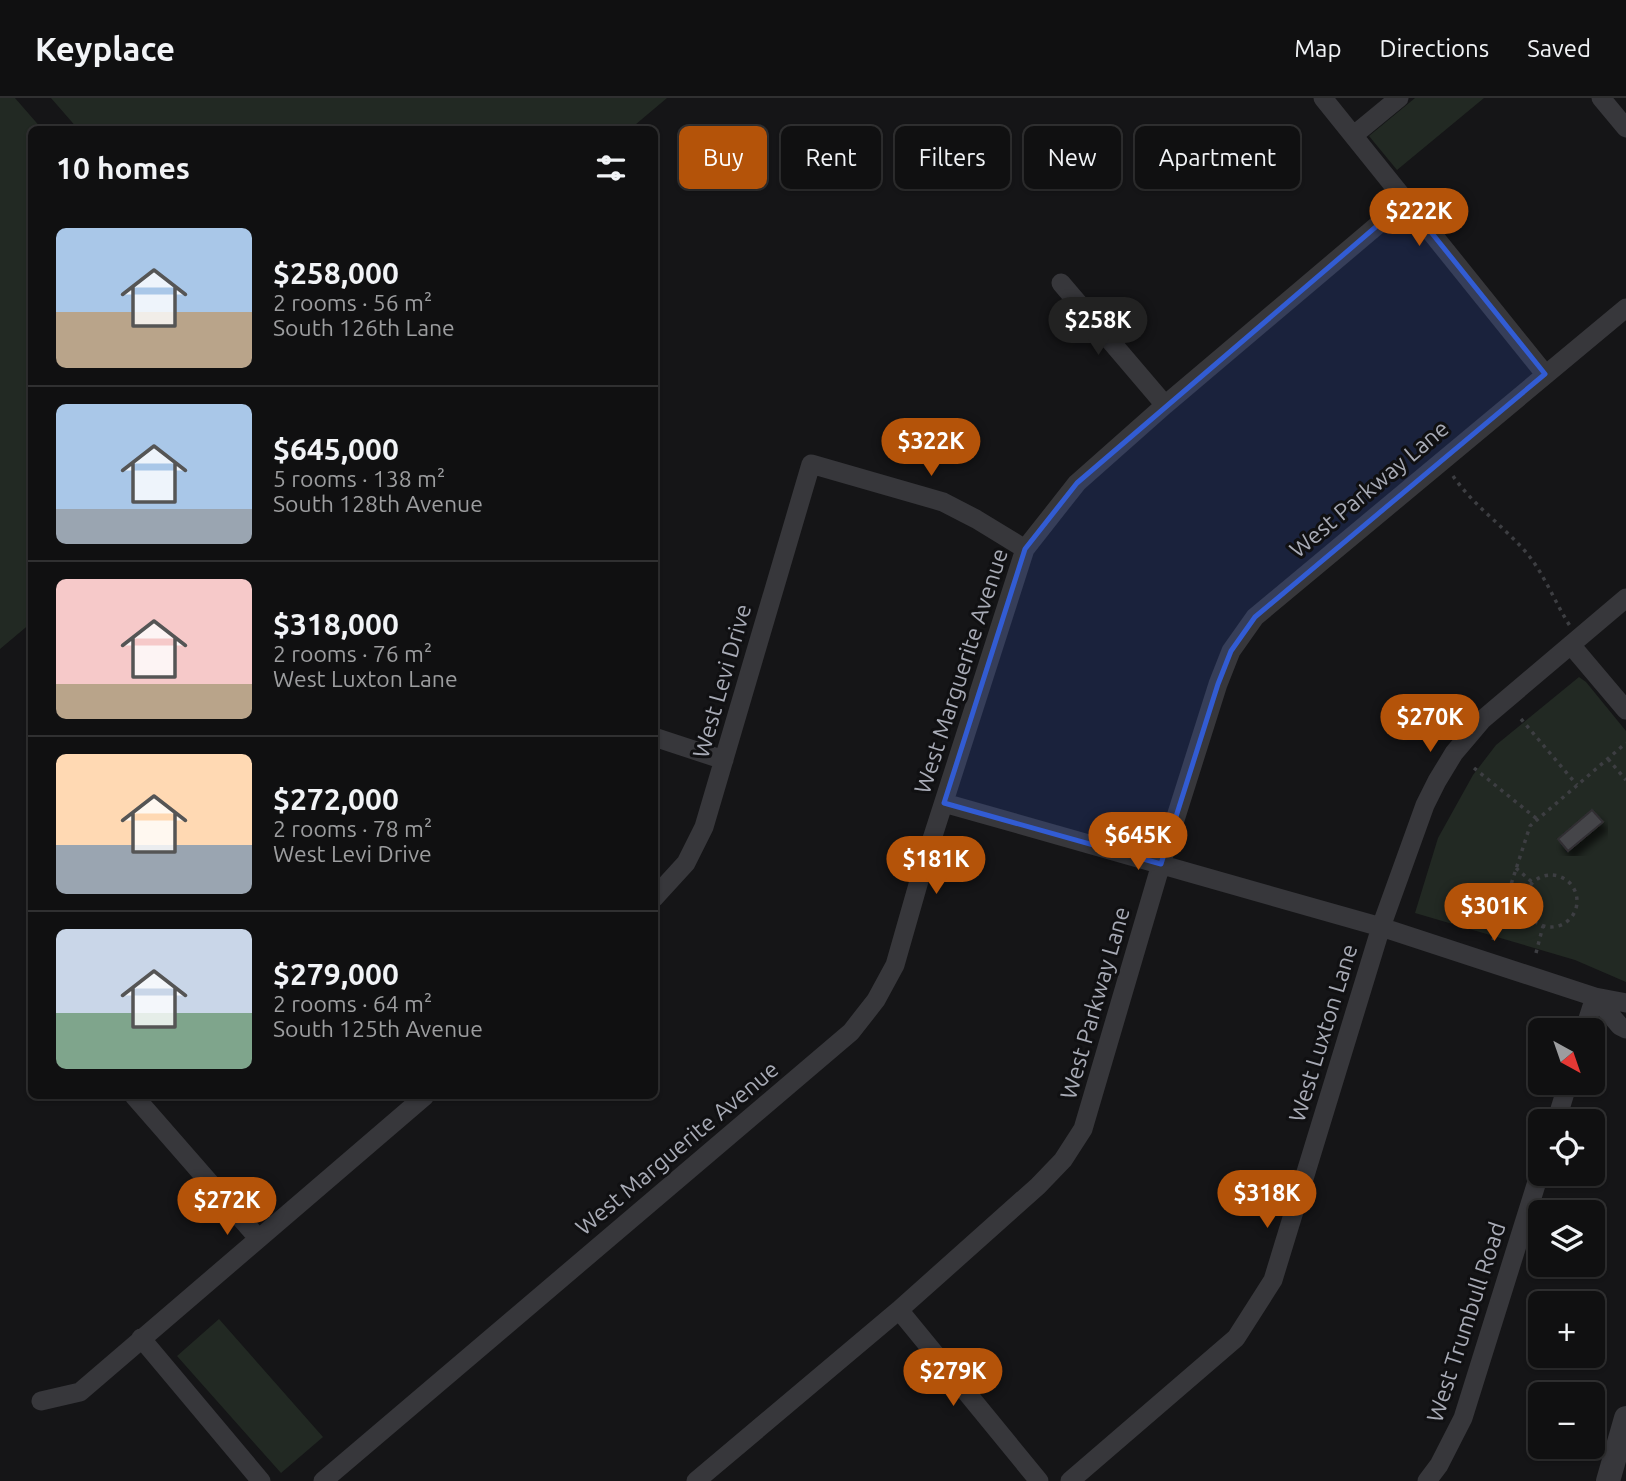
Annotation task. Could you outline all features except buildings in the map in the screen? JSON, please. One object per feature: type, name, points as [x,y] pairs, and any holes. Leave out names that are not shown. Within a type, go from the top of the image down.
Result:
[{"type":"street","points":[[1323,98],[1545,374]]},
{"type":"street","points":[[1354,135],[1399,98]]},
{"type":"street","points":[[1601,98],[1626,128]]},
{"type":"street","name":"West Marguerite Avenue","points":[[323,1481],[851,1032],[876,1000],[895,965],[1026,550],[1077,483],[1406,201]]},
{"type":"street","points":[[1061,283],[1165,405]]},
{"type":"street","name":"West Parkway Lane","points":[[696,1481],[899,1310],[1038,1186],[1063,1160],[1083,1129],[1161,864],[1230,651],[1255,617],[1626,308]]},
{"type":"street","name":"West Levi Drive","points":[[658,894],[686,863],[704,827],[811,464],[943,502],[1026,550]]},
{"type":"street","name":"West Luxton Lane","points":[[1070,1481],[1236,1338],[1273,1280],[1381,928],[1425,805],[1454,753],[1482,720],[1626,598]]},
{"type":"street","points":[[1571,645],[1626,710]]},
{"type":"street","points":[[658,738],[724,760]]},
{"type":"street","points":[[944,803],[1381,928],[1595,996],[1626,1003]]},
{"type":"street","points":[[1595,996],[1620,1026],[1626,1029]]},
{"type":"street","points":[[1588,1018],[1595,996]]},
{"type":"street","points":[[137,1099],[257,1238]]},
{"type":"street","points":[[41,1401],[80,1392],[421,1099]]},
{"type":"street","name":"West Trumbull Road","points":[[1427,1481],[1444,1457],[1463,1418],[1536,1186]]},
{"type":"street","points":[[899,1310],[1039,1481]]},
{"type":"street","points":[[141,1338],[261,1481]]},
{"type":"street","points":[[1608,1481],[1626,1418]]},
{"type":"path","points":[[1441,461],[1470,497],[1524,551],[1540,571],[1571,629],[1583,619],[1590,628]]},
{"type":"path","points":[[1521,719],[1577,785]]},
{"type":"path","points":[[1493,940],[1530,825],[1626,743]]},
{"type":"path","points":[[1608,759],[1626,779]]},
{"type":"path","points":[[1474,768],[1537,819]]},
{"type":"path","points":[[1516,868],[1533,883]]},
{"type":"path","points":[[1542,876],[1566,879],[1576,892],[1577,901],[1572,917],[1559,926],[1543,926],[1533,920],[1526,908],[1526,894],[1542,876]]},
{"type":"path","points":[[1501,912],[1505,914],[1526,908]]},
{"type":"path","points":[[1535,953],[1543,926]]},
{"type":"highlighted area","points":[[1406,201],[1545,374],[1255,617],[1231,651],[1218,684],[1161,864],[944,803],[1025,549],[1077,483]]},
{"type":"shaded area","points":[[0,98],[15,98],[39,126],[28,126],[28,626],[0,649]]},
{"type":"shaded area","points":[[51,98],[667,98],[634,126],[75,126]]},
{"type":"shaded area","points":[[1415,98],[1484,98],[1397,170],[1369,136]]},
{"type":"shaded area","points":[[1579,677],[1626,731],[1626,982],[1575,960],[1415,913],[1438,838],[1473,775],[1496,745]]},
{"type":"shaded area","points":[[219,1319],[323,1437],[281,1473],[177,1356]]}]
